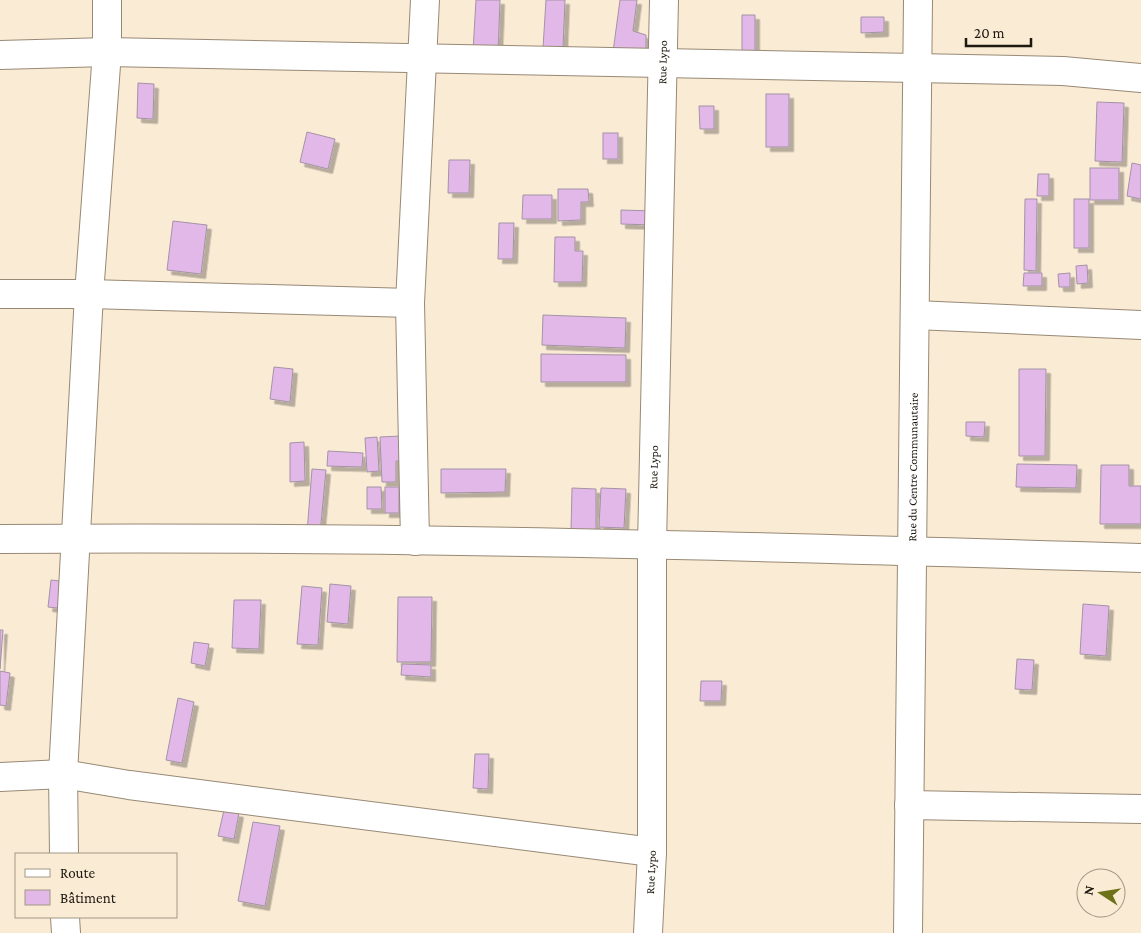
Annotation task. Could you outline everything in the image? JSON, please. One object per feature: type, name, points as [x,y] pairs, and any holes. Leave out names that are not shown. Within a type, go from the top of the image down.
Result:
[{"type":"street","points":[[64,853],[63,774],[78,538],[90,294],[107,52],[106,0]]},
{"type":"street","points":[[415,541],[410,303],[425,0]]},
{"type":"street","name":"Rue Lypo","points":[[648,933],[652,852],[652,546],[664,0]]},
{"type":"street","name":"Rue du Centre Communautaire","points":[[908,933],[918,0]]},
{"type":"street","points":[[0,55],[107,52],[1063,72],[1141,78]]},
{"type":"street","points":[[0,294],[90,294],[410,303]]},
{"type":"street","points":[[915,316],[1141,325]]},
{"type":"street","points":[[0,539],[415,541],[912,550],[1141,558]]},
{"type":"street","points":[[0,777],[63,774],[129,785],[652,852]]},
{"type":"street","points":[[909,806],[1141,809]]},
{"type":"street","points":[[65,918],[66,933]]},
{"type":"building","points":[[476,0],[500,0],[498,52],[473,51]]},
{"type":"building","points":[[546,0],[565,0],[563,48],[543,48]]},
{"type":"building","points":[[620,0],[637,0],[633,31],[646,35],[646,49],[613,52]]},
{"type":"building","points":[[742,15],[755,15],[755,65],[742,66]]},
{"type":"building","points":[[861,17],[884,17],[884,32],[861,33]]},
{"type":"building","points":[[138,83],[154,84],[153,119],[137,118]]},
{"type":"building","points":[[766,94],[789,94],[789,147],[766,147]]},
{"type":"building","points":[[1097,102],[1124,103],[1122,162],[1095,161]]},
{"type":"building","points":[[699,106],[714,106],[714,129],[700,129]]},
{"type":"building","points":[[307,132],[335,139],[328,169],[300,162]]},
{"type":"building","points":[[603,133],[618,133],[618,159],[603,159]]},
{"type":"building","points":[[449,160],[470,160],[469,193],[448,193]]},
{"type":"building","points":[[1132,163],[1141,165],[1141,199],[1127,196]]},
{"type":"building","points":[[1090,168],[1119,168],[1119,200],[1090,200]]},
{"type":"building","points":[[1038,174],[1049,174],[1049,196],[1037,196]]},
{"type":"building","points":[[558,189],[588,189],[589,202],[581,202],[581,220],[558,221]]},
{"type":"building","points":[[523,195],[552,195],[552,219],[522,219]]},
{"type":"building","points":[[1025,199],[1037,199],[1036,271],[1024,270]]},
{"type":"building","points":[[1074,199],[1089,199],[1089,248],[1074,248]]},
{"type":"building","points":[[621,210],[654,211],[654,225],[621,224]]},
{"type":"building","points":[[173,221],[207,225],[201,274],[167,270]]},
{"type":"building","points":[[499,223],[514,223],[513,259],[498,259]]},
{"type":"building","points":[[555,237],[575,237],[575,251],[583,251],[582,282],[554,282]]},
{"type":"building","points":[[1087,265],[1088,283],[1077,284],[1076,266]]},
{"type":"building","points":[[1024,273],[1042,273],[1042,286],[1023,286]]},
{"type":"building","points":[[1070,273],[1070,287],[1059,287],[1058,274]]},
{"type":"building","points":[[543,315],[626,318],[625,348],[542,345]]},
{"type":"building","points":[[541,354],[626,355],[626,382],[541,382]]},
{"type":"building","points":[[274,367],[293,369],[290,402],[270,399]]},
{"type":"building","points":[[1019,369],[1046,369],[1045,456],[1019,456]]},
{"type":"building","points":[[966,422],[985,422],[984,437],[966,436]]},
{"type":"building","points":[[401,436],[401,461],[396,461],[396,482],[382,482],[380,437]]},
{"type":"building","points":[[377,437],[379,471],[367,472],[365,438]]},
{"type":"building","points":[[304,442],[305,481],[290,482],[290,443]]},
{"type":"building","points":[[328,451],[363,453],[362,467],[327,466]]},
{"type":"building","points":[[1017,464],[1077,465],[1076,488],[1016,487]]},
{"type":"building","points":[[1101,465],[1129,465],[1129,486],[1141,486],[1141,524],[1100,524]]},
{"type":"building","points":[[312,469],[326,470],[320,534],[307,533]]},
{"type":"building","points":[[441,469],[506,469],[505,492],[441,493]]},
{"type":"building","points":[[367,487],[381,487],[382,509],[367,509]]},
{"type":"building","points":[[385,487],[399,487],[399,513],[385,513]]},
{"type":"building","points":[[572,488],[596,489],[596,531],[571,531]]},
{"type":"building","points":[[601,488],[626,489],[624,528],[599,527]]},
{"type":"building","points":[[51,580],[69,582],[66,609],[48,607]]},
{"type":"building","points":[[330,584],[351,586],[348,624],[327,622]]},
{"type":"building","points":[[302,586],[322,588],[318,645],[297,644]]},
{"type":"building","points":[[398,597],[432,597],[431,662],[397,662]]},
{"type":"building","points":[[234,600],[261,600],[259,649],[232,648]]},
{"type":"building","points":[[1083,604],[1109,606],[1106,656],[1080,654]]},
{"type":"building","points":[[0,630],[3,630],[0,669]]},
{"type":"building","points":[[194,642],[209,644],[205,666],[191,663]]},
{"type":"building","points":[[1017,659],[1034,660],[1032,690],[1015,689]]},
{"type":"building","points":[[402,664],[431,665],[431,677],[401,675]]},
{"type":"building","points":[[0,671],[10,673],[6,706],[0,705]]},
{"type":"building","points":[[701,681],[722,681],[721,701],[700,701]]},
{"type":"building","points":[[178,698],[194,702],[182,763],[166,760]]},
{"type":"building","points":[[475,754],[489,754],[488,789],[473,788]]},
{"type":"building","points":[[224,810],[239,813],[234,839],[218,836]]},
{"type":"building","points":[[253,822],[280,826],[265,906],[238,901]]}]
